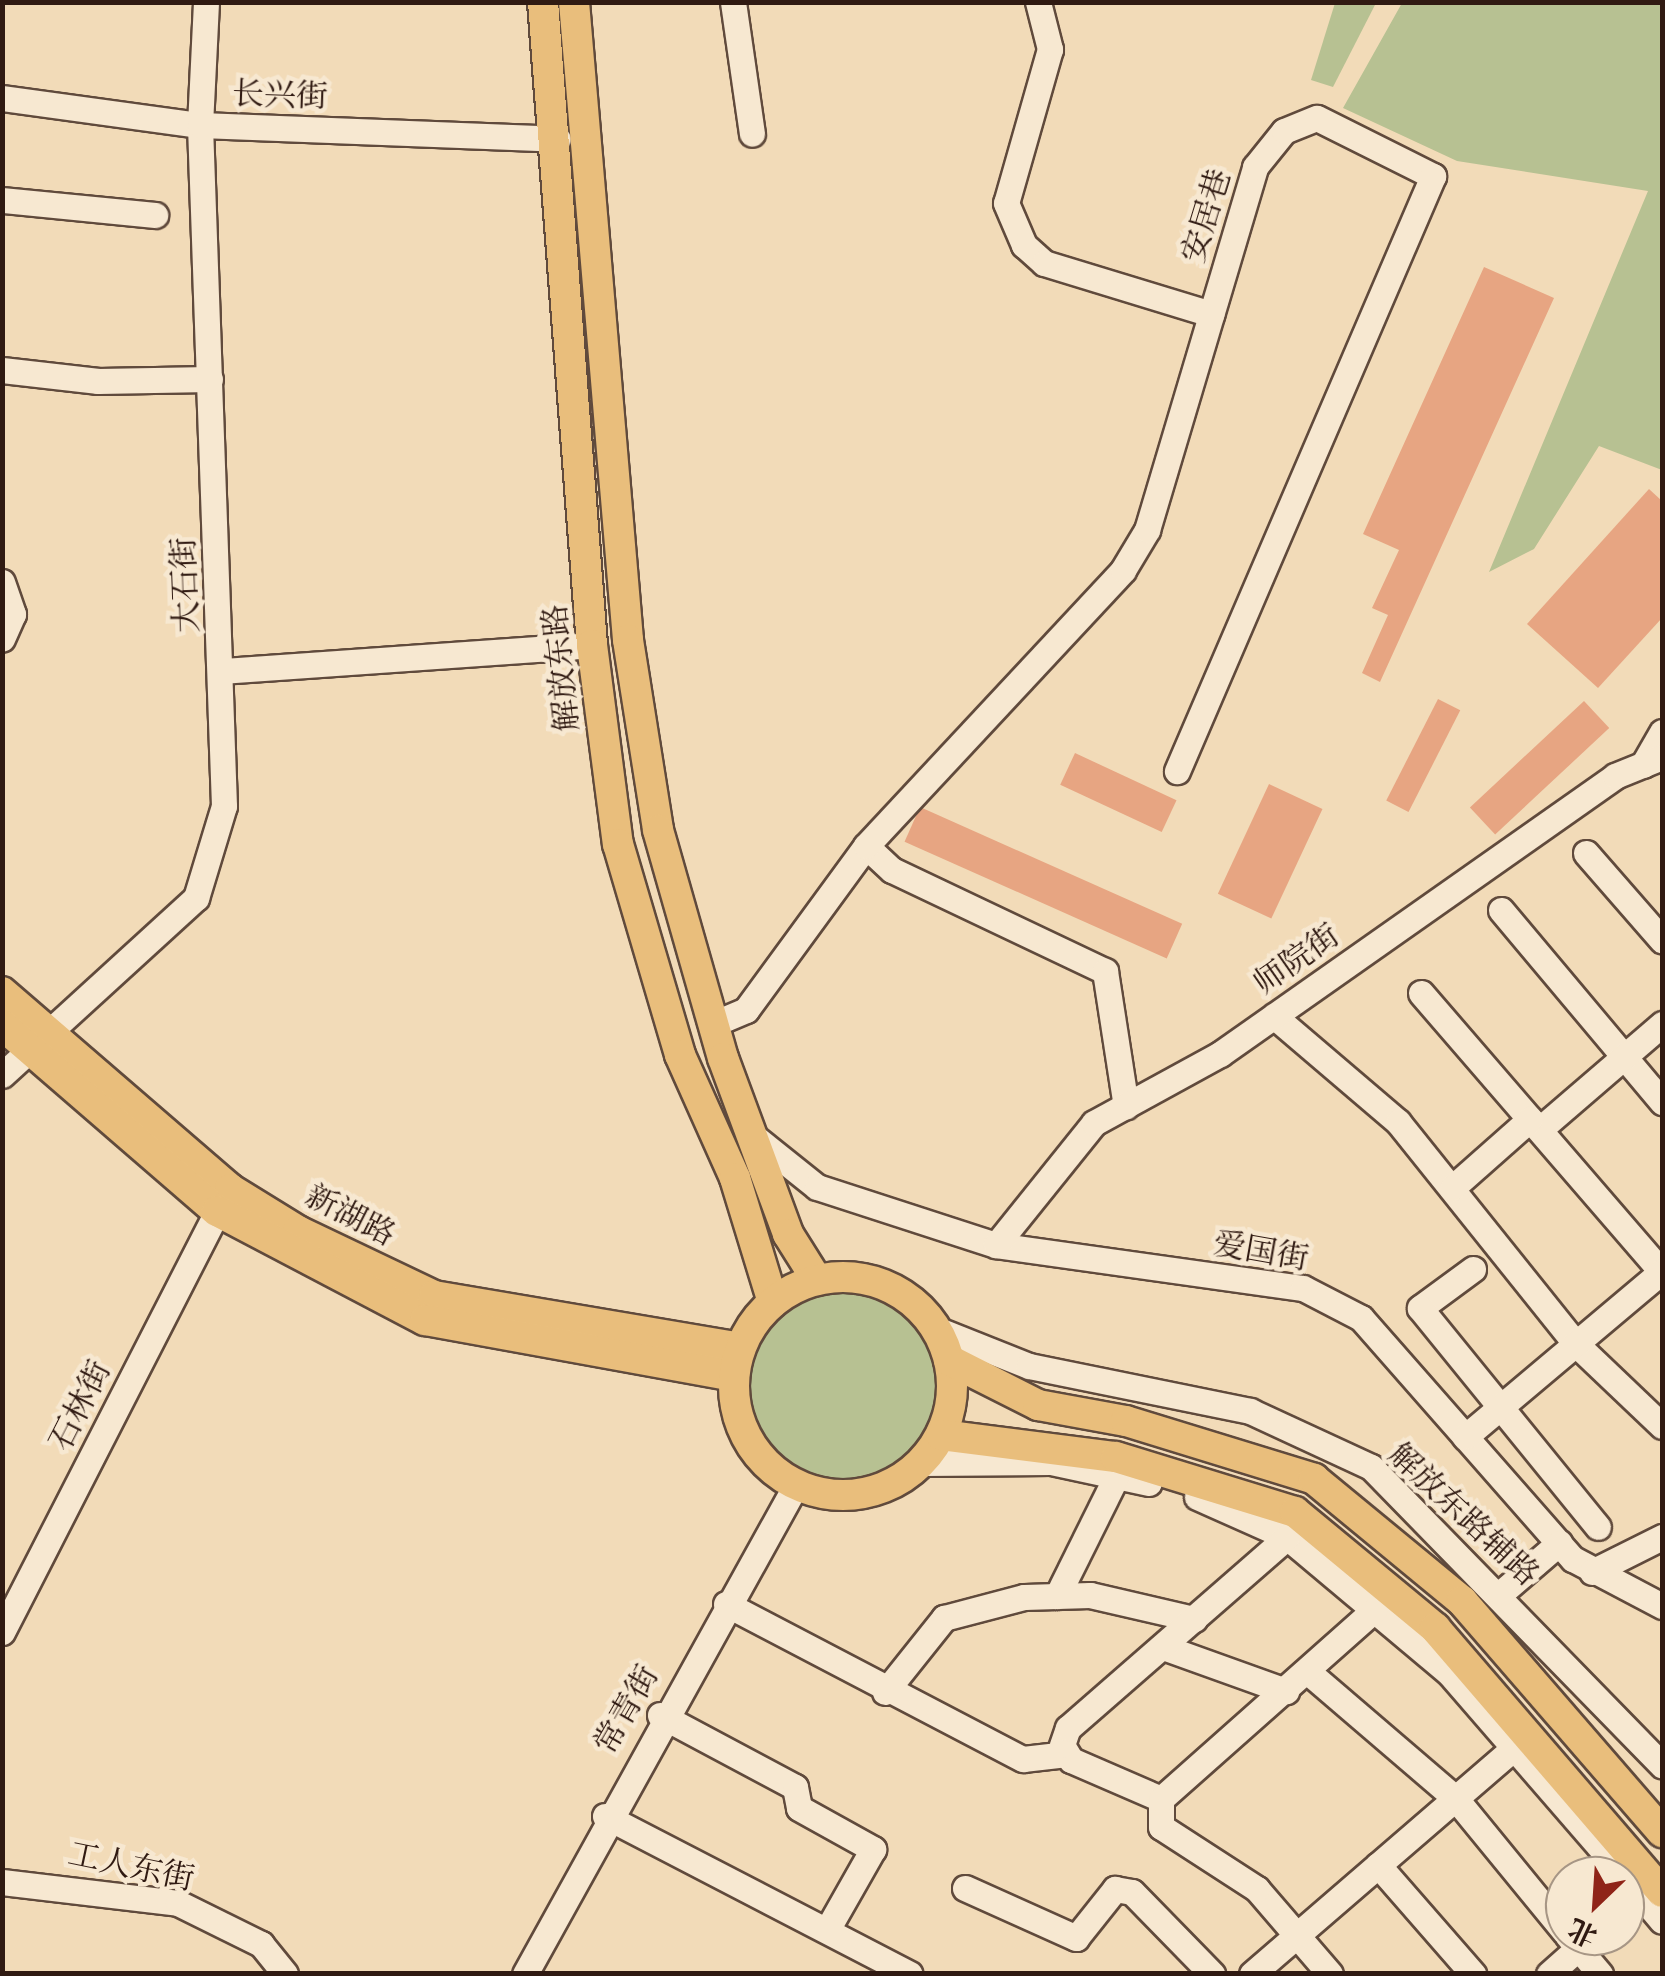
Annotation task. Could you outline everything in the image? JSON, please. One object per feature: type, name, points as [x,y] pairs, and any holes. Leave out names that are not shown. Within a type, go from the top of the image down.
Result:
[{"type":"main road","name":"解放东路","points":[[543,2],[558,139],[592,645],[618,844],[680,1055],[735,1178],[773,1302]]},
{"type":"main road","points":[[574,2],[628,640],[658,830],[713,1024],[752,1135],[788,1234],[817,1280]]},
{"type":"main road","name":"新湖路","points":[[2,992],[40,1041],[224,1200],[434,1296],[737,1362]]},
{"type":"main road","name":"新湖路","points":[[2,1025],[40,1041]]},
{"type":"main road","points":[[817,1280],[884,1285],[936,1328],[949,1360],[942,1435],[922,1462],[862,1494],[796,1485],[748,1440],[737,1362],[773,1302],[817,1280]]},
{"type":"main road","points":[[949,1360],[1038,1405],[1126,1420],[1314,1479],[1462,1602],[1662,1832]]},
{"type":"main road","points":[[942,1435],[1116,1457],[1295,1512],[1435,1628],[1610,1856]]},
{"type":"street","name":"大石街","points":[[2,1075],[196,898],[224,806],[200,125],[206,2]]},
{"type":"street","points":[[734,2],[752,134]]},
{"type":"street","points":[[1038,2],[1050,49],[1006,203],[1024,245],[1044,262],[1211,314]]},
{"type":"street","name":"长兴街","points":[[2,98],[200,125],[558,139]]},
{"type":"street","name":"安居巷","points":[[713,1024],[746,1010],[866,846],[1124,570],[1147,530],[1255,167],[1284,131],[1317,118],[1433,176],[1178,772]]},
{"type":"street","points":[[2,200],[155,215]]},
{"type":"street","points":[[2,370],[98,382],[210,379]]},
{"type":"street","points":[[2,582],[14,614],[2,640]]},
{"type":"street","points":[[222,671],[592,645]]},
{"type":"street","points":[[1653,761],[1662,732]]},
{"type":"street","name":"师院街","points":[[996,1245],[1094,1124],[1274,1016],[1653,761]]},
{"type":"street","points":[[866,846],[892,870],[1105,971],[1126,1106]]},
{"type":"street","points":[[1586,853],[1662,940]]},
{"type":"street","points":[[1501,910],[1662,1102]]},
{"type":"street","points":[[1421,993],[1662,1271],[1466,1436]]},
{"type":"street","points":[[1274,1016],[1398,1122],[1576,1344],[1662,1426]]},
{"type":"street","points":[[1452,1188],[1624,1058],[1662,1024]]},
{"type":"street","name":"爱国街","points":[[752,1135],[817,1187],[996,1245],[1304,1288],[1360,1318],[1560,1543],[1592,1572],[1662,1606]]},
{"type":"street","name":"石林街","points":[[2,1632],[224,1200]]},
{"type":"street","points":[[1473,1269],[1420,1308],[1498,1410],[1598,1527]]},
{"type":"street","name":"解放东路辅路","points":[[936,1328],[1029,1366],[1250,1411],[1371,1467],[1501,1593],[1662,1765]]},
{"type":"street","points":[[922,1462],[992,1457],[1118,1473],[1224,1506],[1287,1537],[1374,1610],[1515,1747],[1607,1856]]},
{"type":"street","points":[[1057,1596],[1118,1473]]},
{"type":"street","name":"常青街","points":[[533,1970],[605,1816],[796,1485]]},
{"type":"street","points":[[1067,1754],[1068,1728],[1287,1537]]},
{"type":"street","points":[[1592,1572],[1662,1537]]},
{"type":"street","points":[[1501,1593],[1560,1543]]},
{"type":"street","points":[[885,1692],[944,1618],[1057,1596],[1194,1620]]},
{"type":"street","points":[[726,1604],[885,1692],[1023,1760],[1067,1754],[1161,1800]]},
{"type":"street","points":[[1161,1800],[1374,1610]]},
{"type":"street","points":[[1163,1647],[1286,1691]]},
{"type":"street","points":[[1308,1672],[1456,1799],[1545,1902]]},
{"type":"street","points":[[660,1716],[795,1787],[798,1808],[874,1849],[827,1930]]},
{"type":"street","points":[[1252,1974],[1515,1747]]},
{"type":"street","points":[[1161,1800],[1162,1827],[1257,1889],[1330,1974]]},
{"type":"street","points":[[605,1816],[910,1974]]},
{"type":"street","points":[[1378,1865],[1474,1974]]},
{"type":"street","name":"工人东街","points":[[2,1882],[178,1903],[261,1944],[285,1974]]},
{"type":"street","points":[[965,1888],[1076,1938],[1115,1889],[1132,1892],[1212,1974]]},
{"type":"street","points":[[1645,1901],[1662,1921]]},
{"type":"green space","points":[[1335,3],[1376,3],[1333,87],[1311,80]]},
{"type":"green space","points":[[1402,3],[1662,3],[1662,470],[1599,446],[1534,549],[1489,572],[1648,191],[1457,161],[1343,108]]},
{"type":"green space","points":[[843,1277],[885,1285],[920,1309],[944,1344],[952,1386],[944,1428],[920,1463],[885,1487],[843,1495],[801,1487],[766,1463],[742,1428],[734,1386],[742,1344],[766,1309],[801,1285]]},
{"type":"building","points":[[1484,267],[1554,298],[1380,682],[1362,673],[1388,615],[1372,608],[1399,550],[1363,534]]},
{"type":"building","points":[[1649,489],[1662,501],[1662,618],[1598,688],[1527,624]]},
{"type":"building","points":[[1438,699],[1460,710],[1409,812],[1386,801]]},
{"type":"building","points":[[1584,701],[1609,728],[1495,834],[1470,807]]},
{"type":"building","points":[[1075,753],[1177,800],[1162,832],[1060,785]]},
{"type":"building","points":[[1269,784],[1322,809],[1271,919],[1218,894]]},
{"type":"building","points":[[920,807],[1182,924],[1167,958],[905,842]]}]
